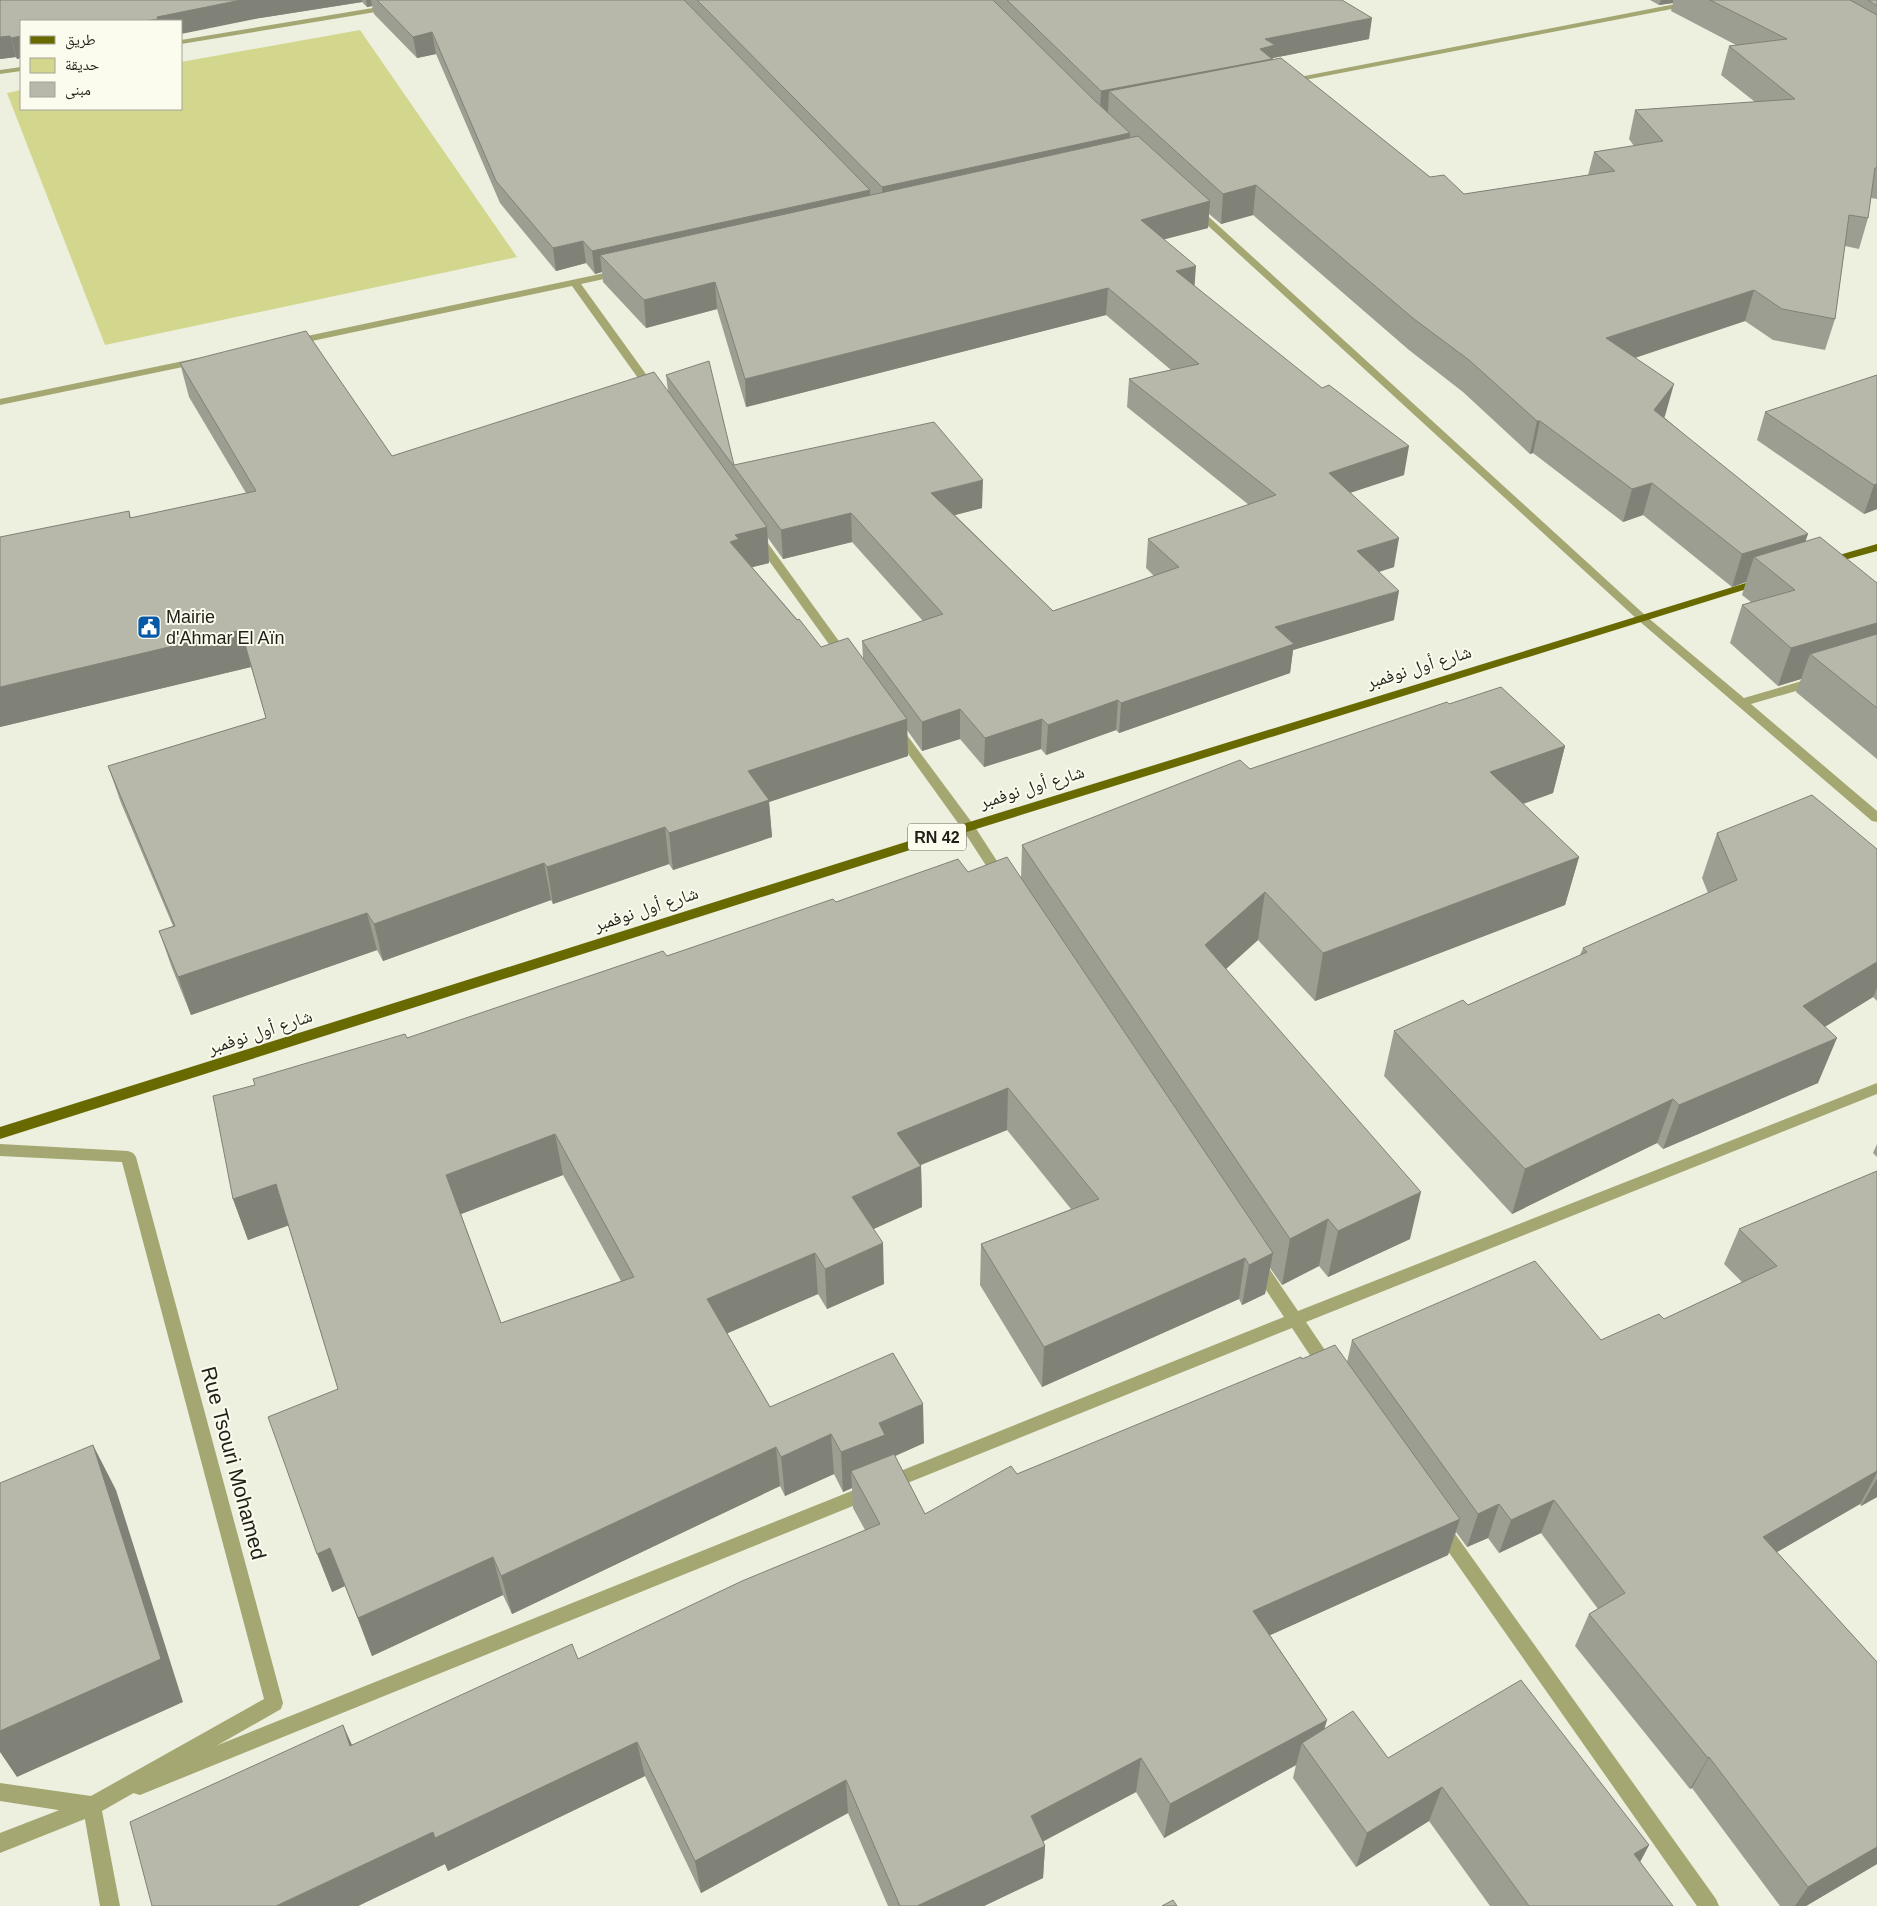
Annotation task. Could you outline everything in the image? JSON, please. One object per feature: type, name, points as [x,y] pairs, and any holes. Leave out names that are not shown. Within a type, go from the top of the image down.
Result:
[{"type":"main road","points":[[1811,567],[1877,547]]},
{"type":"main road","name":"شارع أول نوفمبر","points":[[0,1133],[968,827],[1774,578]]},
{"type":"street","points":[[1281,83],[1708,0]]},
{"type":"street","points":[[182,42],[405,5]]},
{"type":"street","points":[[0,72],[20,69]]},
{"type":"street","points":[[1190,204],[1642,618],[1877,818]]},
{"type":"street","points":[[283,344],[575,284],[632,270]]},
{"type":"street","points":[[575,284],[662,403]]},
{"type":"street","points":[[0,402],[205,360]]},
{"type":"street","points":[[748,523],[852,667]]},
{"type":"street","points":[[1742,703],[1832,676]]},
{"type":"street","points":[[892,723],[968,827],[1006,885]]},
{"type":"street","points":[[0,1843],[1294,1320],[1877,1088]]},
{"type":"street","name":"Rue Tsouri Mohamed","points":[[0,1150],[128,1158],[274,1703],[92,1806]]},
{"type":"street","points":[[1250,1254],[1334,1377]]},
{"type":"street","points":[[1432,1515],[1709,1906]]},
{"type":"street","points":[[0,1792],[92,1806]]},
{"type":"street","points":[[92,1806],[110,1906]]},
{"type":"green space","points":[[360,30],[517,257],[105,345],[7,93],[20,90],[20,110],[182,110],[182,62]]},
{"type":"building","points":[[0,0],[241,0],[157,17],[158,19],[151,20],[20,20],[20,36],[0,37]]},
{"type":"building","points":[[377,0],[684,0],[870,190],[592,251],[583,241],[553,248],[496,181],[432,32],[413,37]]},
{"type":"building","points":[[697,0],[993,0],[1130,133],[882,187]]},
{"type":"building","points":[[1007,0],[1342,0],[1372,18],[1265,39],[1275,45],[1260,49],[1272,59],[1101,91]]},
{"type":"building","points":[[1710,0],[1850,0],[1877,15],[1877,168],[1875,168],[1868,218],[1849,215],[1835,319],[1782,309],[1754,290],[1606,338],[1674,384],[1654,410],[1808,534],[1742,554],[1652,483],[1632,489],[1540,421],[1537,421],[1469,360],[1414,319],[1256,185],[1223,194],[1109,91],[1281,58],[1430,177],[1444,175],[1464,194],[1615,171],[1594,152],[1663,141],[1635,110],[1795,99],[1729,46],[1787,39]]},
{"type":"building","points":[[1868,0],[1877,0],[1877,6]]},
{"type":"building","points":[[1138,136],[1210,201],[1141,220],[1196,266],[1176,271],[1322,388],[1329,385],[1409,446],[1329,473],[1399,538],[1357,551],[1399,591],[1275,627],[1294,644],[1121,703],[1118,700],[1048,725],[1042,719],[985,738],[960,709],[922,722],[862,641],[943,614],[851,513],[781,530],[666,375],[709,361],[734,465],[934,422],[983,480],[931,493],[1053,611],[1179,567],[1148,539],[1276,495],[1129,379],[1199,364],[1108,288],[745,379],[715,282],[644,300],[600,255]]},
{"type":"building","points":[[306,331],[392,456],[654,372],[767,527],[735,535],[739,539],[730,542],[797,620],[799,619],[821,647],[848,638],[907,719],[748,771],[769,800],[669,833],[665,827],[547,867],[544,863],[374,924],[367,913],[178,977],[159,931],[175,926],[108,766],[266,718],[241,630],[0,687],[0,537],[129,511],[130,518],[256,491],[180,363]]},
{"type":"building","points":[[1877,375],[1877,484],[1874,485],[1765,412]]},
{"type":"building","points":[[1820,537],[1877,583],[1877,623],[1791,648],[1742,605],[1795,590],[1754,557]]},
{"type":"building","points":[[1877,634],[1877,708],[1810,654]]},
{"type":"building","points":[[1501,687],[1565,746],[1490,772],[1579,857],[1323,953],[1265,892],[1205,945],[1421,1192],[1338,1231],[1328,1219],[1290,1239],[1022,845],[1240,760],[1250,769],[1447,702],[1449,704]]},
{"type":"building","points":[[1812,795],[1877,849],[1877,962],[1803,1006],[1837,1038],[1679,1105],[1673,1099],[1525,1169],[1394,1031],[1463,1000],[1468,1005],[1587,952],[1583,948],[1737,880],[1717,833]]},
{"type":"building","points":[[1007,857],[1273,1253],[1249,1265],[1245,1258],[1044,1347],[981,1244],[1099,1199],[1008,1088],[897,1133],[921,1166],[852,1197],[883,1243],[825,1269],[815,1253],[707,1299],[770,1407],[893,1353],[923,1404],[879,1423],[885,1435],[841,1452],[831,1434],[781,1457],[776,1447],[501,1576],[493,1557],[358,1618],[330,1548],[317,1554],[268,1417],[338,1389],[276,1184],[233,1199],[213,1096],[255,1085],[253,1079],[405,1034],[407,1038],[663,951],[667,956],[833,899],[836,902],[958,859],[968,872]],"holes":[[[555,1134],[634,1277],[501,1323],[446,1175]]]},
{"type":"building","points":[[1877,1171],[1877,1471],[1763,1537],[1877,1662],[1877,1847],[1808,1887],[1709,1757],[1589,1614],[1625,1593],[1554,1500],[1511,1520],[1499,1504],[1478,1514],[1352,1340],[1535,1261],[1601,1340],[1659,1314],[1664,1319],[1777,1266],[1739,1229]]},
{"type":"building","points":[[1335,1345],[1460,1519],[1253,1611],[1327,1720],[1170,1804],[1141,1758],[1031,1816],[1045,1846],[917,1906],[900,1906],[846,1780],[695,1861],[637,1742],[435,1838],[433,1832],[276,1906],[152,1906],[130,1822],[343,1725],[350,1746],[572,1644],[578,1659],[742,1581],[880,1524],[851,1471],[894,1454],[925,1514],[1011,1466],[1017,1474],[1301,1357],[1302,1359]]},
{"type":"building","points":[[93,1445],[161,1659],[0,1731],[0,1483]]},
{"type":"building","points":[[1521,1680],[1649,1845],[1634,1854],[1673,1906],[1529,1906],[1442,1787],[1367,1833],[1302,1743],[1353,1711],[1388,1758]]},
{"type":"building","points":[[1173,1900],[1177,1906],[1162,1906]]},
{"type":"place","name":"Mairie d'Ahmar El Aïn","points":[[149,627]]}]
